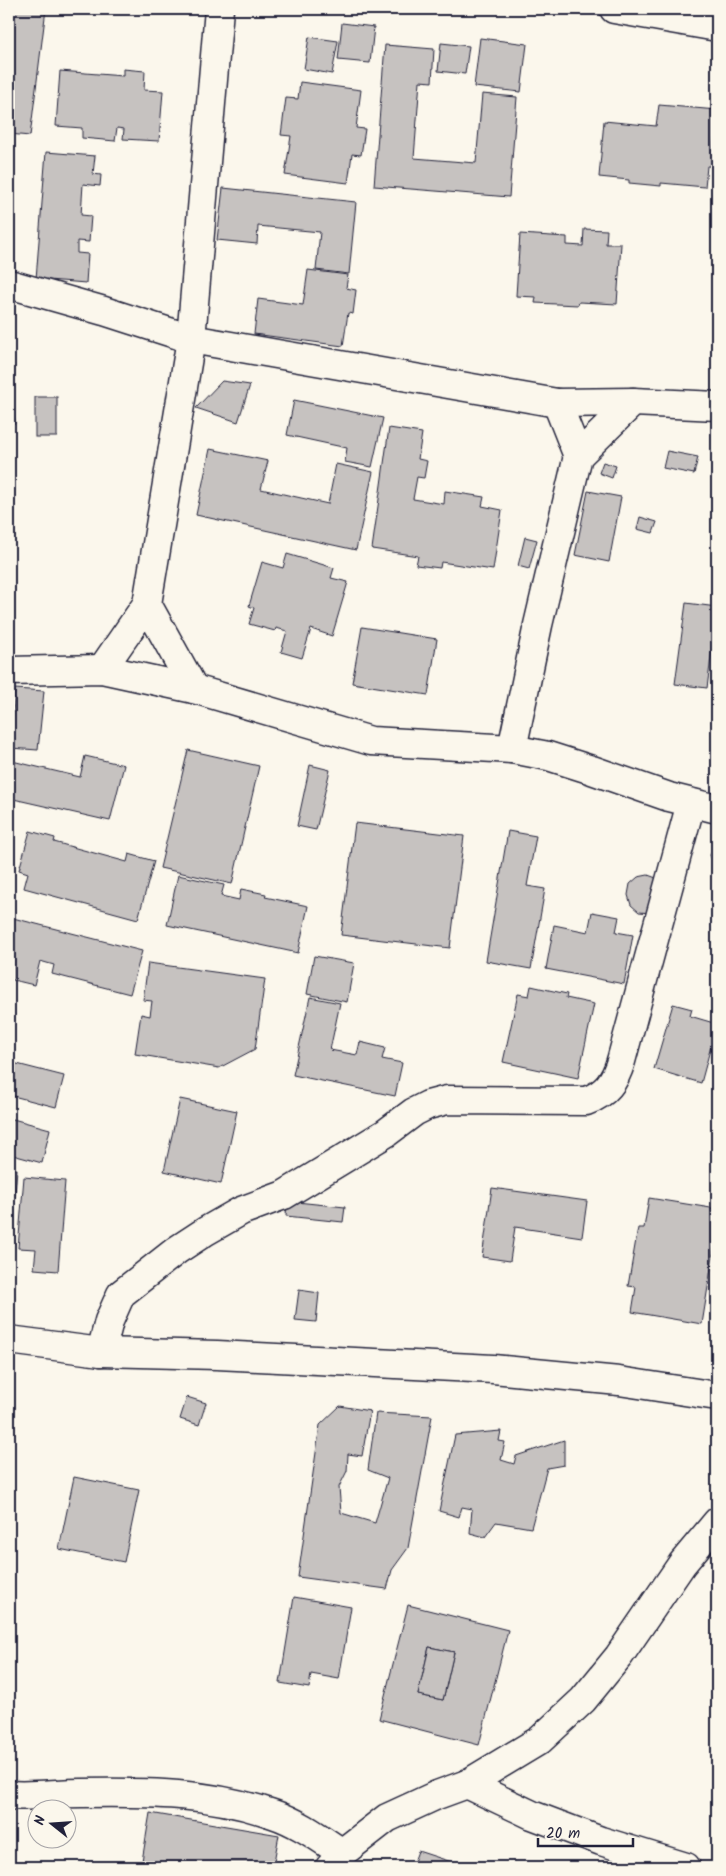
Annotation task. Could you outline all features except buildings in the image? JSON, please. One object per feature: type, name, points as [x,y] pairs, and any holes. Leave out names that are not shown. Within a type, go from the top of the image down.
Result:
[{"type":"street","points":[[102,668],[147,604],[192,339],[220,9]]},
{"type":"street","points":[[614,9],[717,27]]},
{"type":"street","points":[[9,284],[192,339],[557,403],[633,402],[717,406]]},
{"type":"street","points":[[512,749],[538,625],[578,456],[633,402]]},
{"type":"street","points":[[557,403],[578,456]]},
{"type":"street","points":[[147,604],[194,689]]},
{"type":"street","points":[[9,671],[102,668],[194,689],[371,741],[512,749],[548,756],[668,797],[717,809]]},
{"type":"street","points":[[101,1352],[111,1314],[121,1294],[177,1250],[206,1231],[241,1212],[284,1195],[386,1133],[414,1112],[428,1105],[447,1100],[586,1101],[597,1097],[608,1088],[616,1077],[621,1061],[691,803]]},
{"type":"street","points":[[9,1340],[101,1352],[217,1355],[493,1369],[619,1381],[717,1396]]},
{"type":"street","points":[[9,1795],[152,1792],[204,1797],[274,1814],[307,1831],[336,1860],[387,1818],[437,1795],[467,1784],[540,1740],[583,1700],[619,1656],[682,1564],[717,1522]]},
{"type":"street","points":[[467,1784],[532,1815],[601,1841],[686,1867]]}]
